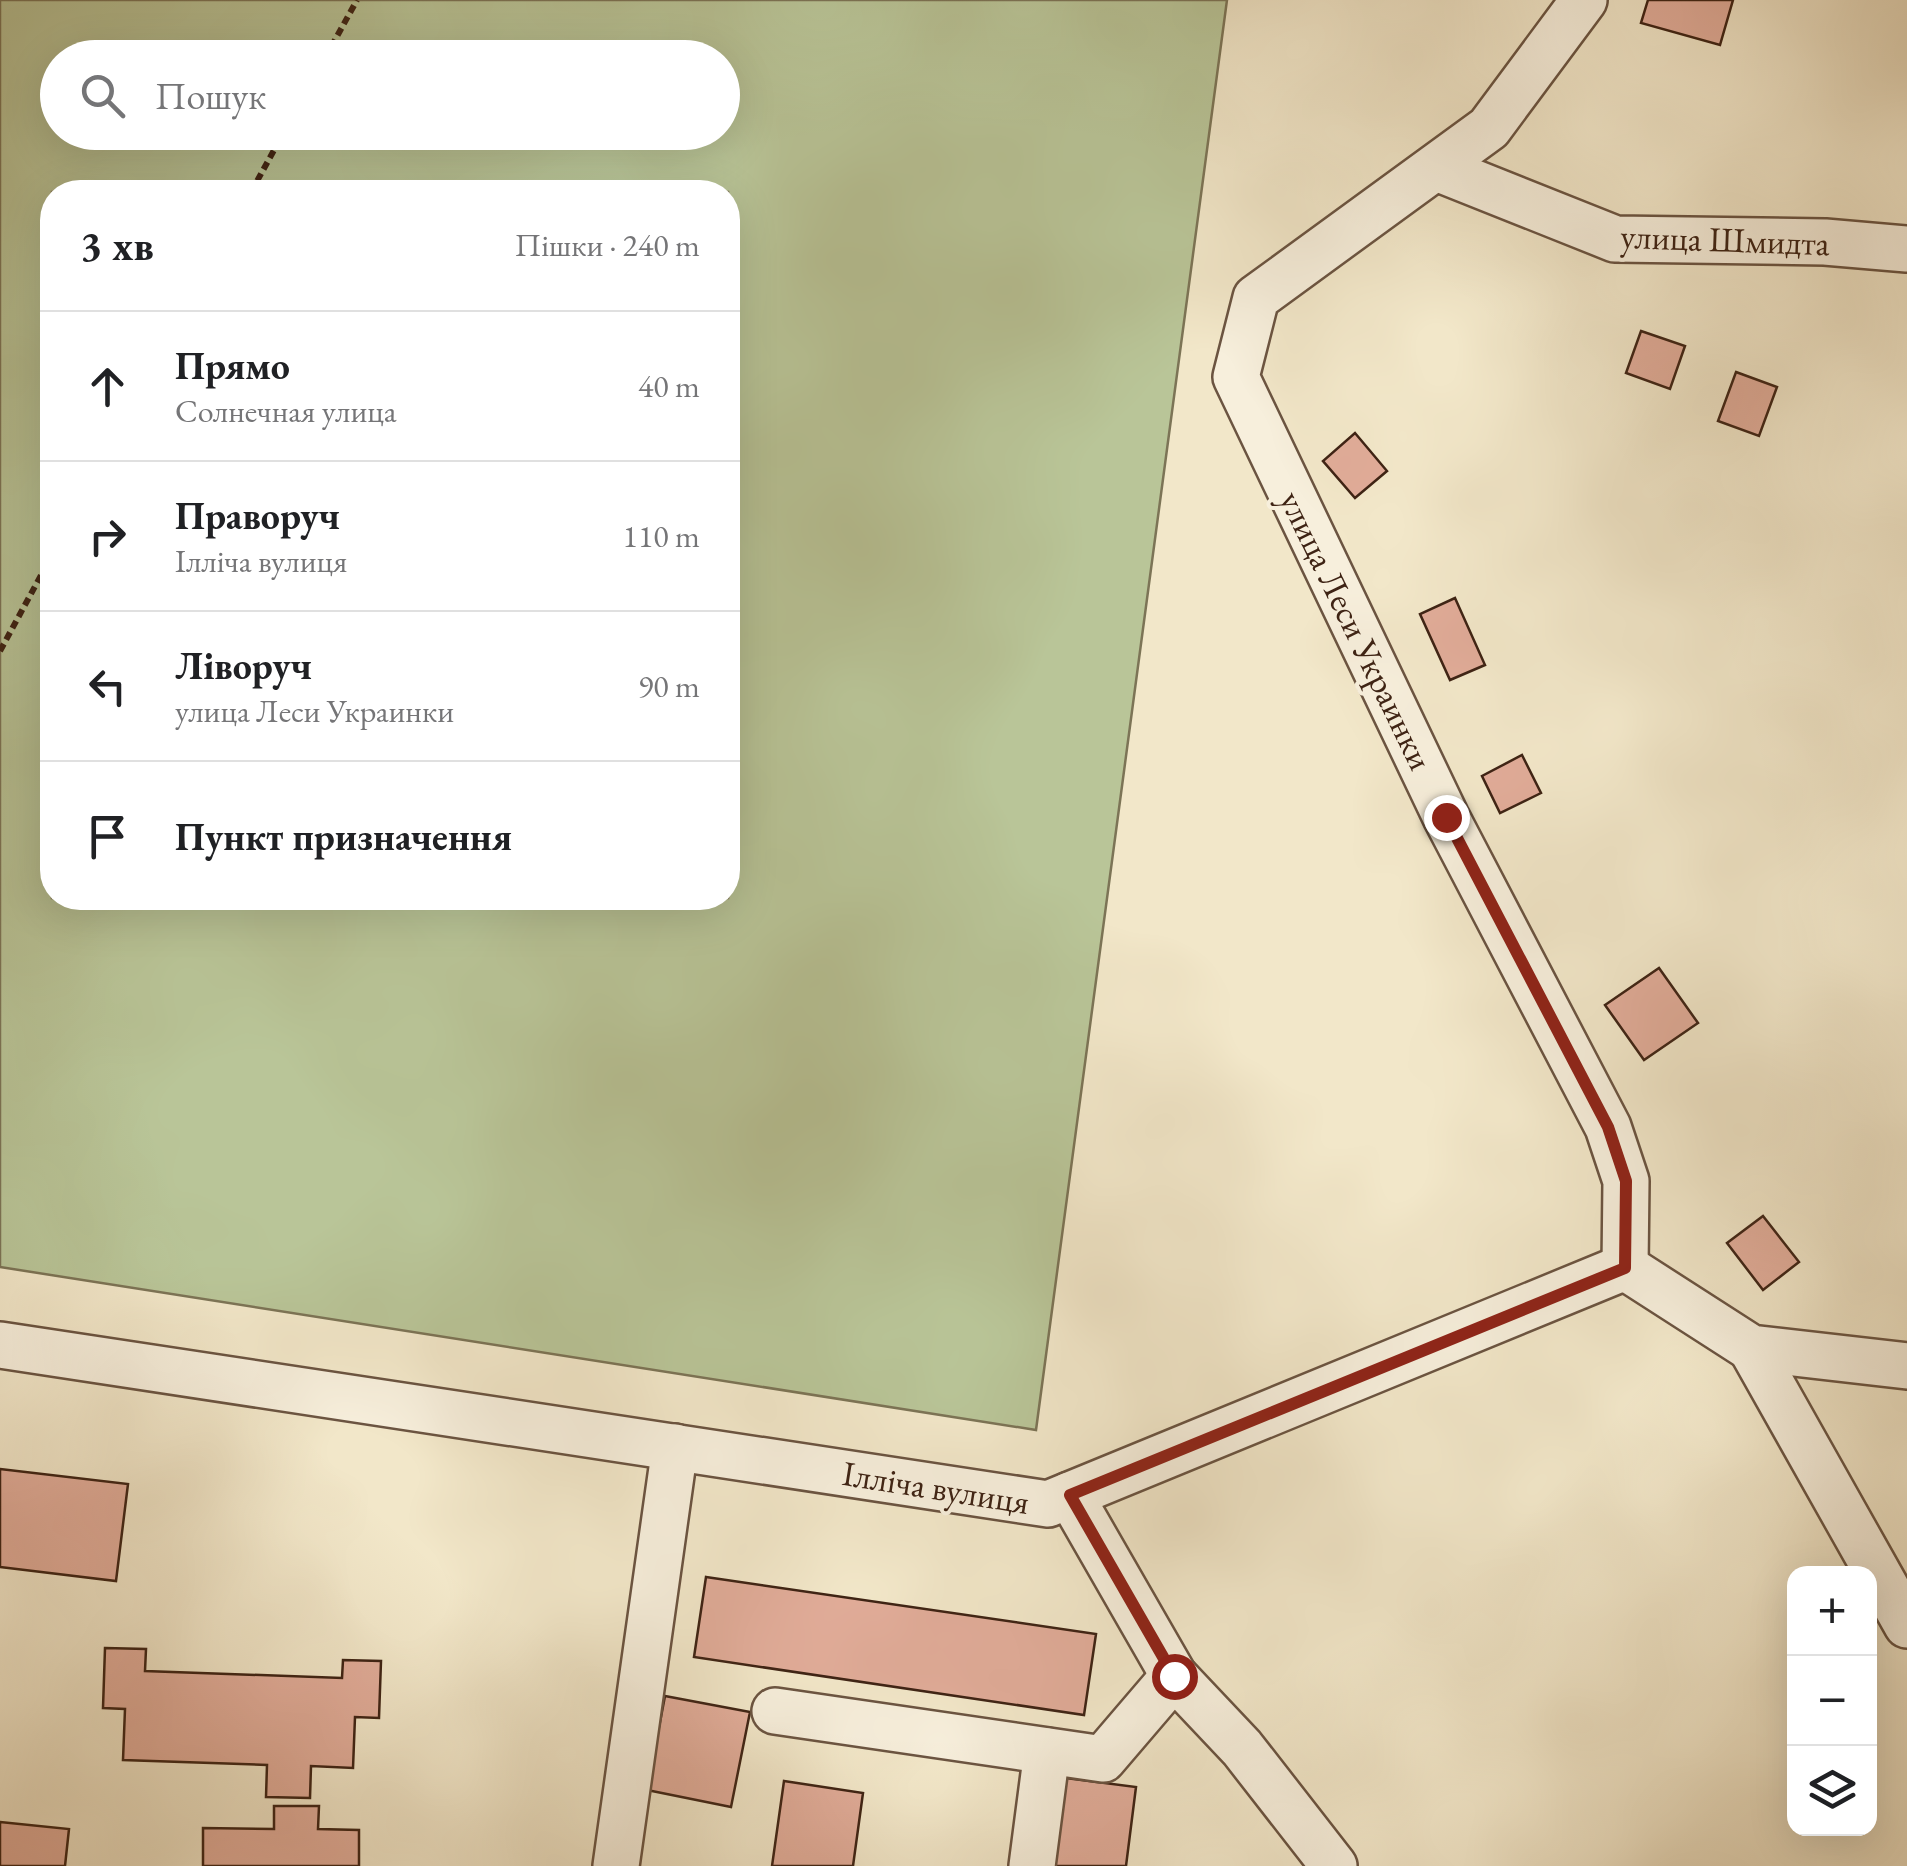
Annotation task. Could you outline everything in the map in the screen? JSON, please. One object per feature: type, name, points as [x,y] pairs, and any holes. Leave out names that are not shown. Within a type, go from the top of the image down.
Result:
[{"type":"street","points":[[1436,168],[1490,128],[1584,0]]},
{"type":"street","name":"улица Шмидта","points":[[1436,168],[1615,239],[1824,242],[1907,249]]},
{"type":"street","name":"улица Леси Украинки","points":[[1436,168],[1256,298],[1236,377],[1446,817],[1608,1127],[1626,1181],[1625,1268]]},
{"type":"street","points":[[1625,1268],[1752,1348],[1907,1366]]},
{"type":"street","name":"Ілліча вулиця","points":[[0,1344],[1048,1504],[1625,1268]]},
{"type":"street","points":[[1752,1348],[1907,1625]]},
{"type":"street","points":[[616,1866],[675,1447]]},
{"type":"street","points":[[1070,1495],[1174,1676],[1242,1748],[1334,1866]]},
{"type":"street","points":[[775,1711],[1102,1759],[1174,1676]]},
{"type":"street","points":[[1032,1866],[1047,1751]]},
{"type":"path","points":[[335,40],[357,0]]},
{"type":"path","points":[[258,180],[274,150]]},
{"type":"path","points":[[0,651],[40,577]]},
{"type":"green space","points":[[0,0],[1227,0],[1036,1430],[0,1267]]},
{"type":"building","points":[[1648,0],[1733,0],[1720,45],[1641,23]]},
{"type":"building","points":[[1641,331],[1685,346],[1670,389],[1626,373]]},
{"type":"building","points":[[1736,372],[1777,387],[1759,436],[1718,421]]},
{"type":"building","points":[[1355,433],[1387,471],[1355,498],[1323,461]]},
{"type":"building","points":[[1455,598],[1485,665],[1450,680],[1420,614]]},
{"type":"building","points":[[1522,755],[1541,793],[1500,813],[1482,776]]},
{"type":"building","points":[[1659,968],[1698,1023],[1644,1060],[1605,1005]]},
{"type":"building","points":[[1763,1216],[1799,1262],[1763,1290],[1727,1243]]},
{"type":"building","points":[[0,1469],[128,1484],[116,1581],[0,1567]]},
{"type":"building","points":[[706,1577],[1096,1634],[1084,1715],[694,1657]]},
{"type":"building","points":[[105,1648],[146,1649],[145,1671],[342,1678],[343,1660],[381,1661],[379,1718],[355,1717],[353,1768],[311,1766],[310,1798],[266,1797],[267,1765],[123,1760],[125,1709],[103,1708]]},
{"type":"building","points":[[665,1696],[750,1712],[731,1807],[647,1790]]},
{"type":"building","points":[[1058,1777],[1136,1787],[1126,1866],[1047,1866]]},
{"type":"building","points":[[784,1781],[863,1793],[853,1866],[772,1866]]},
{"type":"building","points":[[274,1806],[319,1806],[318,1829],[359,1830],[359,1866],[203,1866],[203,1828],[274,1829]]},
{"type":"building","points":[[0,1822],[69,1829],[65,1866],[0,1866]]},
{"type":"route","points":[[1174,1676],[1070,1495],[1625,1268],[1626,1181],[1608,1127],[1446,817]]}]
